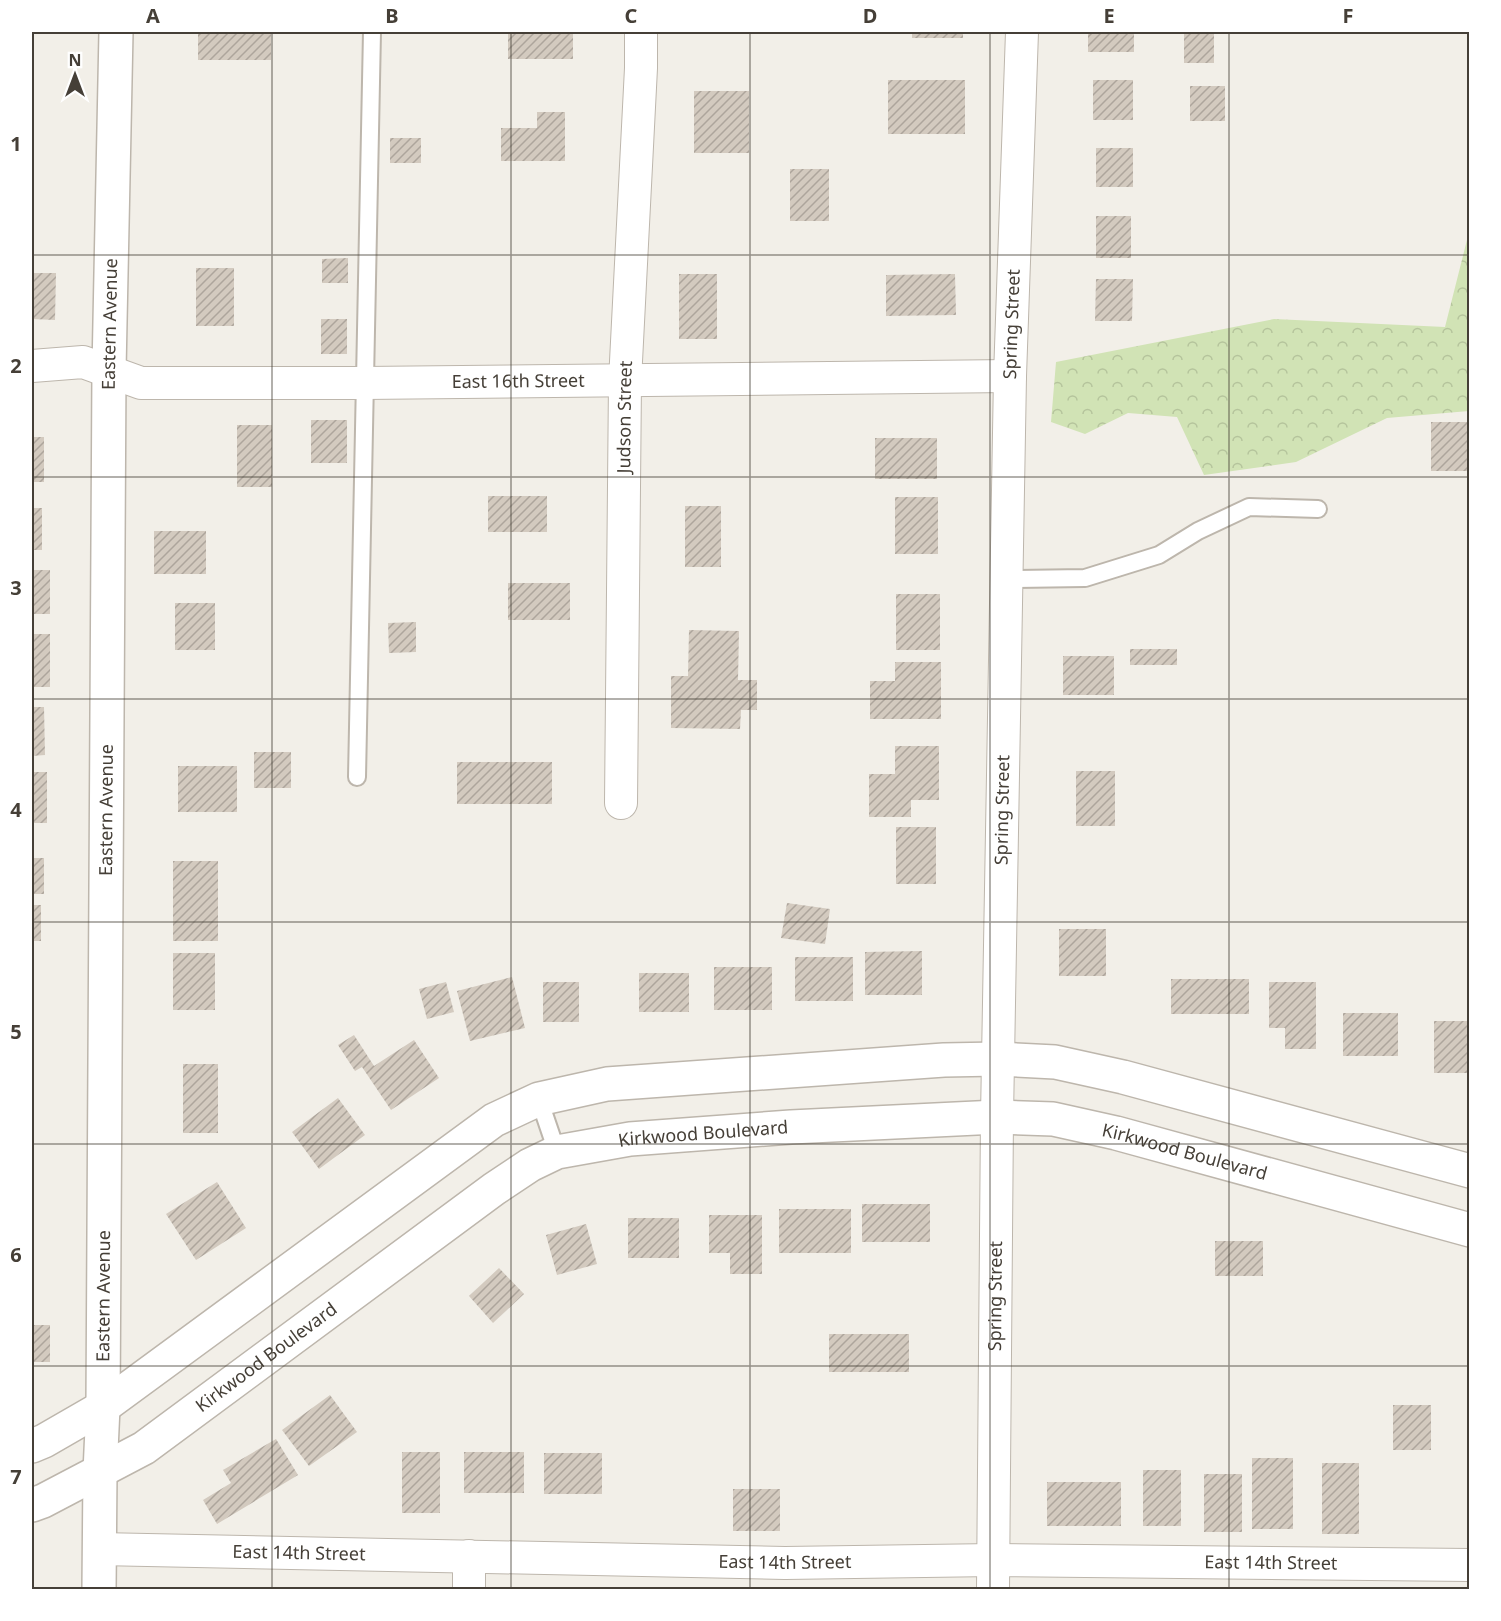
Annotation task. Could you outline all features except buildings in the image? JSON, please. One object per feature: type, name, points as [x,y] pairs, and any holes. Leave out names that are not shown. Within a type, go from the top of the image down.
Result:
[{"type":"street","name":"Eastern Avenue","points":[[99,1590],[103,1407],[109,370],[116,32]]},
{"type":"street","name":"Judson Street","points":[[621,802],[625,381],[641,32]]},
{"type":"street","name":"Spring Street","points":[[994,1575],[997,1117],[1010,376],[1022,32]]},
{"type":"street","name":"East 16th Street","points":[[32,366],[83,362],[141,383],[625,381],[1010,376]]},
{"type":"street","points":[[32,1446],[103,1407],[494,1120],[539,1099],[607,1084],[944,1060],[998,1059],[1055,1062],[1123,1077],[1470,1171]]},
{"type":"street","name":"Kirkwood Boulevard","points":[[32,1505],[43,1502],[144,1448],[494,1189],[530,1165],[557,1152],[630,1139],[791,1127],[997,1117],[1053,1119],[1116,1133],[1470,1230]]},
{"type":"street","name":"East 14th Street","points":[[99,1549],[785,1563],[994,1575],[1470,1565]]},
{"type":"street","points":[[469,1556],[469,1590]]},
{"type":"lane","points":[[357,777],[372,32]]},
{"type":"lane","points":[[1008,579],[1085,578],[1159,555],[1198,531],[1249,507],[1318,509]]},
{"type":"lane","points":[[539,1099],[557,1152]]},
{"type":"green space","points":[[1469,232],[1469,411],[1387,418],[1296,462],[1204,475],[1177,417],[1128,413],[1085,434],[1051,422],[1056,362],[1274,319],[1445,327]]}]
